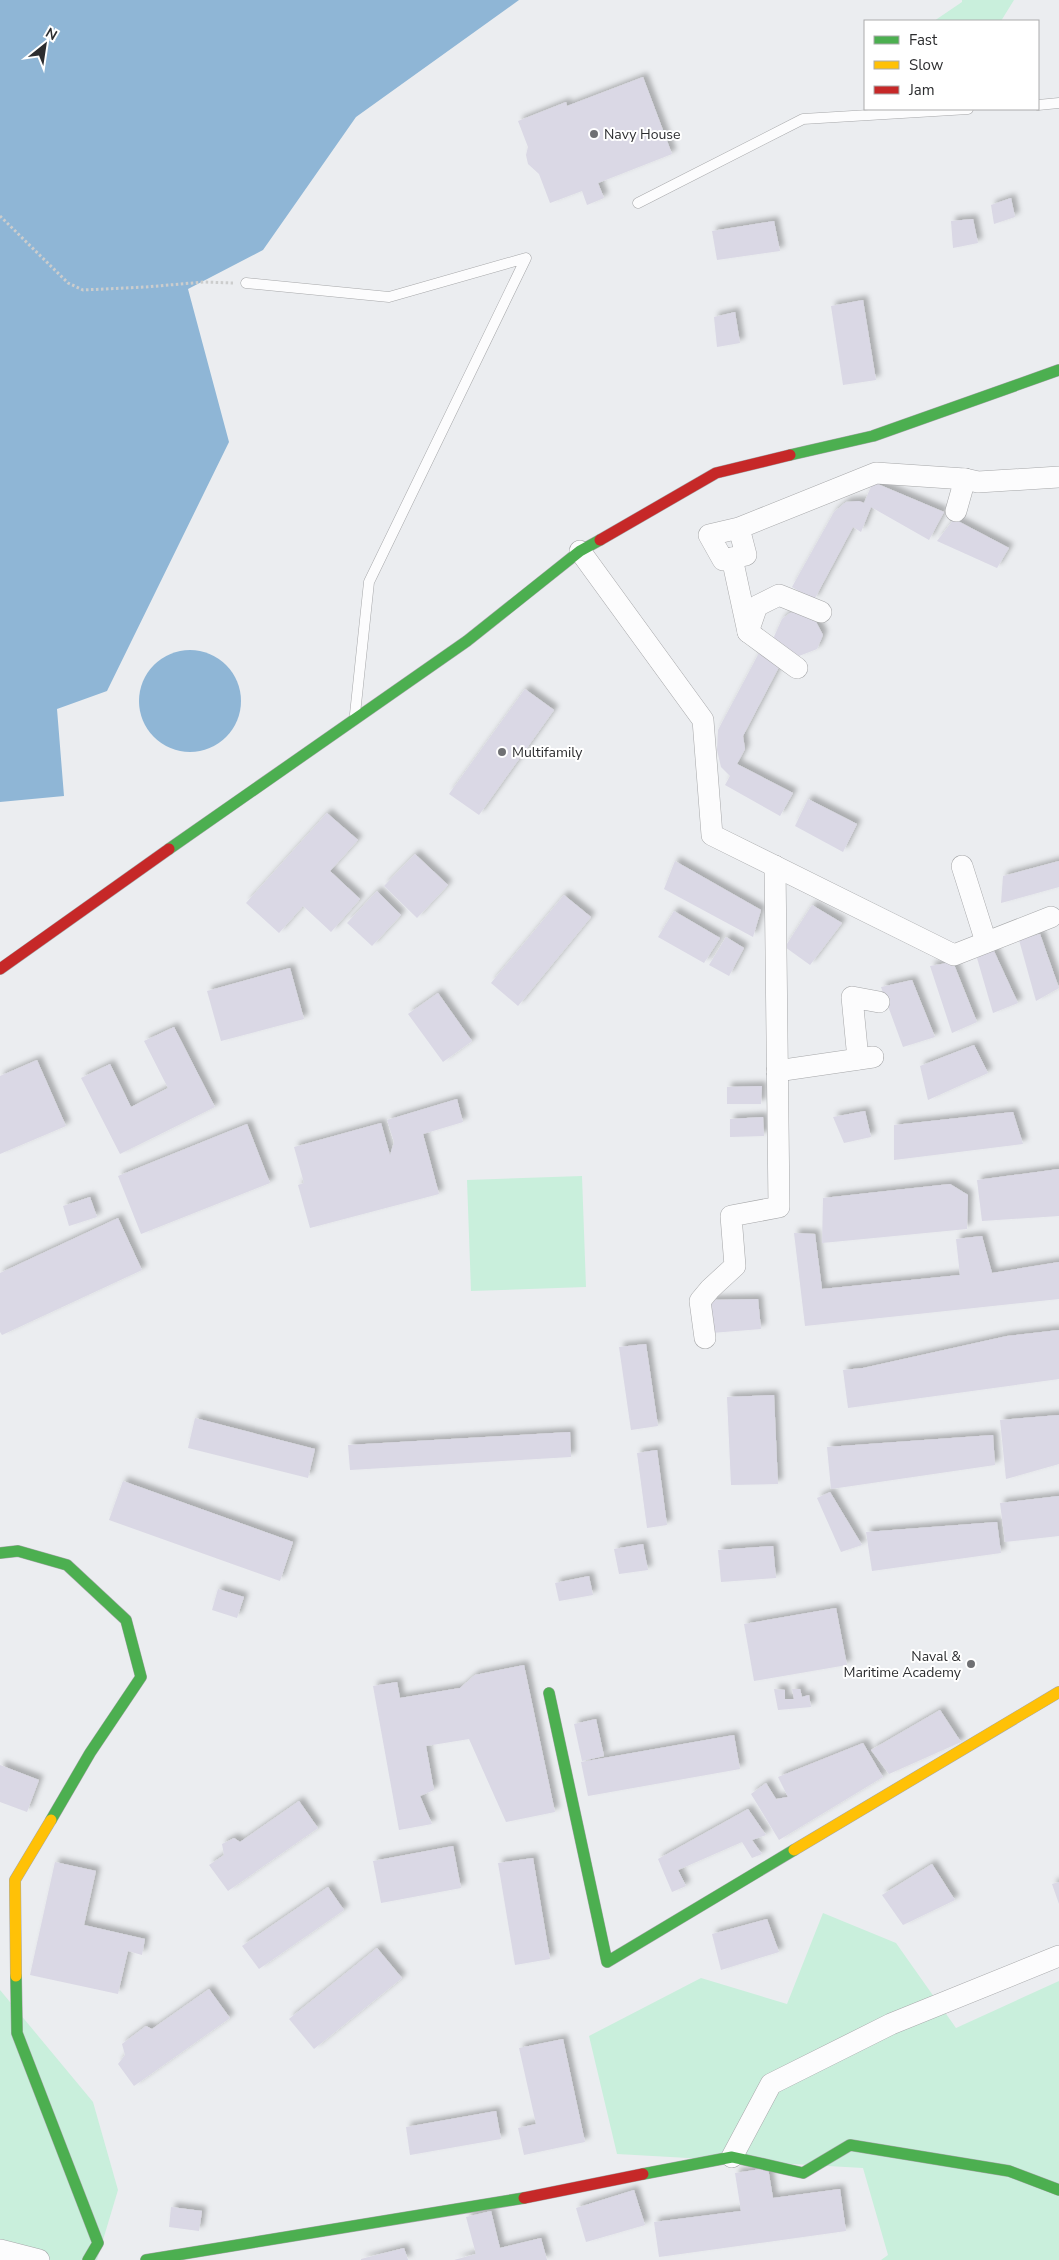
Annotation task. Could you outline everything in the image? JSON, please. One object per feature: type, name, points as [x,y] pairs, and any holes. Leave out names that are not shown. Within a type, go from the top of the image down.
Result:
[{"type":"street","points":[[0,969],[467,641],[580,551],[716,473],[873,436],[1059,370]]},
{"type":"street","points":[[739,528],[746,555],[723,560],[709,535],[739,528],[876,473],[965,479],[978,482],[1059,477]]},
{"type":"street","points":[[956,511],[965,479]]},
{"type":"street","points":[[580,551],[703,720],[712,835],[954,955],[1051,917]]},
{"type":"street","points":[[732,558],[748,632],[796,668]]},
{"type":"street","points":[[748,632],[757,606],[779,594],[821,612]]},
{"type":"street","points":[[705,1338],[700,1301],[710,1289],[736,1266],[731,1216],[779,1207],[774,866]]},
{"type":"street","points":[[962,866],[986,942]]},
{"type":"street","points":[[777,1071],[865,1058],[852,998],[879,1002]]},
{"type":"street","points":[[0,1553],[18,1551],[67,1565],[126,1620],[141,1677],[90,1753],[15,1880],[16,2033],[71,2168],[98,2242],[88,2260]]},
{"type":"street","points":[[549,1693],[607,1962],[1059,1692]]},
{"type":"street","points":[[732,2157],[771,2084],[891,2024],[1059,1956]]},
{"type":"street","points":[[146,2260],[513,2200],[732,2157],[803,2173],[850,2145],[1009,2171],[1059,2190]]},
{"type":"street","points":[[0,2250],[39,2260]]},
{"type":"lane","points":[[1039,105],[1059,103]]},
{"type":"lane","points":[[638,202],[802,118],[950,110]]},
{"type":"lane","points":[[246,283],[389,297],[526,258],[369,582],[355,719]]},
{"type":"path","points":[[0,216],[68,283],[83,290],[146,288],[204,282],[246,283]]},
{"type":"green space","points":[[962,0],[1014,0],[1002,20],[935,20],[962,2]]},
{"type":"green space","points":[[582,1176],[586,1287],[471,1291],[467,1180]]},
{"type":"green space","points":[[823,1913],[896,1943],[956,2028],[1059,1981],[1059,2260],[881,2260],[888,2255],[863,2168],[617,2154],[589,2036],[701,1978],[787,2004]]},
{"type":"green space","points":[[0,1990],[93,2102],[118,2190],[97,2260],[0,2260]]},
{"type":"water","points":[[0,0],[519,0],[356,117],[263,250],[188,289],[229,442],[107,691],[57,709],[64,796],[0,802]]},
{"type":"water","points":[[190,650],[210,654],[226,665],[237,681],[241,701],[237,721],[226,737],[210,748],[190,752],[170,748],[154,737],[143,721],[139,701],[143,681],[154,665],[170,654]]},
{"type":"building","name":"Navy House","points":[[643,77],[672,154],[598,183],[604,198],[587,205],[582,191],[550,203],[539,174],[528,164],[526,155],[528,147],[518,121],[566,102],[567,106]]},
{"type":"building","points":[[1011,198],[1015,217],[994,224],[991,205]]},
{"type":"building","points":[[973,219],[978,243],[953,248],[951,221]]},
{"type":"building","points":[[774,221],[780,251],[717,260],[712,231]]},
{"type":"building","points":[[863,300],[876,380],[843,385],[831,306]]},
{"type":"building","points":[[735,312],[740,343],[717,347],[714,317]]},
{"type":"building","points":[[873,482],[944,512],[929,540],[871,507],[861,532],[853,527],[814,600],[792,587],[834,512],[846,502],[859,501],[864,503]]},
{"type":"building","points":[[954,519],[1009,548],[997,568],[937,541]]},
{"type":"building","points":[[804,612],[815,620],[823,635],[817,649],[799,656],[773,639],[782,619],[790,613]]},
{"type":"building","points":[[759,653],[780,665],[743,736],[745,749],[737,764],[793,793],[780,816],[725,785],[730,776],[721,767],[717,750],[718,730]]},
{"type":"building","name":"Multifamily","points":[[525,689],[554,710],[479,815],[449,794]]},
{"type":"building","points":[[808,799],[857,824],[843,852],[795,826]]},
{"type":"building","points":[[327,813],[358,840],[330,871],[360,899],[331,932],[303,906],[279,933],[246,903]]},
{"type":"building","points":[[415,854],[448,885],[417,918],[384,886]]},
{"type":"building","points":[[675,861],[761,910],[753,937],[664,889]]},
{"type":"building","points":[[1059,861],[1059,887],[1001,903],[1003,876]]},
{"type":"building","points":[[377,891],[401,915],[372,946],[347,923]]},
{"type":"building","points":[[564,895],[591,917],[518,1006],[491,983]]},
{"type":"building","points":[[812,905],[842,923],[810,965],[785,947]]},
{"type":"building","points":[[674,911],[720,938],[704,963],[658,937]]},
{"type":"building","points":[[1040,934],[1059,988],[1036,1001],[1019,940]]},
{"type":"building","points":[[726,937],[744,948],[729,976],[709,965]]},
{"type":"building","points":[[993,949],[1018,1003],[993,1013],[977,958]]},
{"type":"building","points":[[953,962],[977,1022],[952,1033],[930,966]]},
{"type":"building","points":[[290,968],[304,1019],[221,1041],[207,991]]},
{"type":"building","points":[[912,980],[935,1037],[903,1047],[881,987]]},
{"type":"building","points":[[438,993],[472,1041],[443,1062],[408,1014]]},
{"type":"building","points":[[174,1027],[215,1107],[120,1154],[81,1078],[110,1064],[131,1107],[168,1088],[144,1041]]},
{"type":"building","points":[[974,1045],[988,1073],[928,1100],[920,1066]]},
{"type":"building","points":[[37,1060],[66,1126],[0,1154],[0,1076]]},
{"type":"building","points":[[762,1086],[761,1104],[727,1104],[727,1087]]},
{"type":"building","points":[[457,1099],[463,1122],[423,1134],[439,1194],[310,1228],[298,1185],[304,1183],[294,1147],[381,1123],[390,1155],[394,1142],[387,1120]]},
{"type":"building","points":[[865,1111],[871,1137],[844,1143],[833,1117]]},
{"type":"building","points":[[1013,1112],[1023,1144],[894,1160],[894,1125]]},
{"type":"building","points":[[763,1117],[764,1136],[730,1137],[730,1119]]},
{"type":"building","points":[[247,1124],[270,1183],[141,1234],[118,1176]]},
{"type":"building","points":[[1059,1169],[1059,1216],[982,1221],[977,1180]]},
{"type":"building","points":[[950,1184],[968,1195],[967,1229],[822,1243],[823,1198]]},
{"type":"building","points":[[90,1197],[97,1217],[69,1226],[63,1206]]},
{"type":"building","points":[[118,1218],[142,1270],[2,1335],[0,1332],[0,1273]]},
{"type":"building","points":[[794,1233],[815,1234],[822,1289],[960,1275],[956,1239],[982,1236],[992,1273],[1059,1262],[1059,1299],[805,1326]]},
{"type":"building","points":[[758,1299],[761,1329],[711,1333],[709,1300]]},
{"type":"building","points":[[1059,1330],[1059,1379],[848,1408],[843,1370],[863,1368],[1007,1336]]},
{"type":"building","points":[[646,1344],[658,1426],[631,1430],[619,1347]]},
{"type":"building","points":[[774,1395],[778,1484],[731,1485],[727,1397]]},
{"type":"building","points":[[1059,1415],[1059,1464],[1006,1479],[1000,1420]]},
{"type":"building","points":[[195,1418],[315,1449],[308,1478],[188,1448]]},
{"type":"building","points":[[570,1432],[571,1457],[350,1470],[348,1445]]},
{"type":"building","points":[[993,1435],[995,1465],[831,1489],[827,1447]]},
{"type":"building","points":[[657,1450],[667,1525],[647,1528],[637,1453]]},
{"type":"building","points":[[123,1481],[293,1542],[280,1581],[109,1520]]},
{"type":"building","points":[[830,1492],[862,1545],[841,1552],[817,1498]]},
{"type":"building","points":[[1059,1496],[1059,1536],[1005,1542],[1000,1503]]},
{"type":"building","points":[[997,1522],[1001,1553],[872,1571],[866,1532]]},
{"type":"building","points":[[643,1544],[648,1570],[619,1574],[614,1549]]},
{"type":"building","points":[[773,1546],[776,1578],[721,1582],[718,1550]]},
{"type":"building","points":[[589,1576],[593,1595],[559,1601],[555,1583]]},
{"type":"building","points":[[218,1589],[244,1597],[237,1618],[212,1610]]},
{"type":"building","points":[[836,1608],[847,1665],[754,1681],[744,1624]]},
{"type":"building","points":[[524,1665],[555,1812],[506,1822],[469,1739],[426,1746],[434,1790],[420,1796],[432,1824],[399,1830],[373,1686],[397,1682],[400,1698],[460,1688],[475,1675]]},
{"type":"building","points":[[774,1689],[785,1690],[785,1699],[794,1699],[792,1689],[800,1689],[802,1697],[809,1695],[811,1707],[778,1710]]},
{"type":"building","points":[[940,1710],[961,1742],[889,1774],[871,1750]]},
{"type":"building","points":[[596,1719],[604,1756],[582,1761],[574,1724]]},
{"type":"building","points":[[734,1735],[740,1769],[588,1796],[581,1762]]},
{"type":"building","points":[[863,1743],[883,1777],[779,1840],[751,1794],[766,1783],[776,1799],[788,1797],[778,1777]]},
{"type":"building","points":[[0,1765],[39,1780],[27,1812],[0,1802]]},
{"type":"building","points":[[299,1801],[318,1828],[228,1891],[209,1865],[224,1855],[222,1844],[234,1838],[240,1842]]},
{"type":"building","points":[[748,1809],[766,1835],[752,1840],[762,1854],[752,1858],[742,1842],[678,1870],[686,1886],[672,1892],[658,1859]]},
{"type":"building","points":[[453,1846],[461,1888],[381,1903],[373,1861]]},
{"type":"building","points":[[533,1858],[550,1959],[515,1965],[498,1863]]},
{"type":"building","points":[[55,1862],[96,1871],[84,1925],[145,1939],[142,1955],[128,1951],[118,1994],[30,1975]]},
{"type":"building","points":[[932,1864],[955,1900],[903,1925],[882,1895]]},
{"type":"building","points":[[1059,1882],[1059,1904],[1052,1884]]},
{"type":"building","points":[[328,1887],[344,1910],[259,1969],[242,1946]]},
{"type":"building","points":[[767,1919],[779,1952],[721,1970],[712,1934]]},
{"type":"building","points":[[377,1948],[402,1978],[314,2049],[289,2019]]},
{"type":"building","points":[[209,1989],[230,2018],[134,2086],[118,2064],[125,2055],[122,2044],[146,2026],[152,2029]]},
{"type":"building","points":[[563,2039],[585,2142],[524,2155],[518,2128],[536,2124],[519,2048]]},
{"type":"building","points":[[496,2111],[501,2139],[410,2155],[406,2127]]},
{"type":"building","points":[[768,2168],[773,2198],[840,2189],[846,2231],[659,2257],[654,2222],[741,2211],[735,2173]]},
{"type":"building","points":[[634,2190],[645,2225],[586,2242],[576,2208]]},
{"type":"building","points":[[171,2207],[202,2211],[199,2231],[169,2227]]},
{"type":"building","points":[[491,2211],[500,2248],[541,2238],[547,2260],[454,2260],[476,2254],[466,2217]]},
{"type":"building","points":[[404,2248],[408,2260],[361,2260],[361,2259]]},
{"type":"traffic: fast","points":[[790,455],[873,436],[1059,370]]},
{"type":"traffic: fast","points":[[169,849],[467,641],[580,551],[600,540]]},
{"type":"traffic: fast","points":[[0,1553],[18,1551],[67,1565],[126,1620],[141,1677],[90,1753],[51,1820]]},
{"type":"traffic: fast","points":[[549,1693],[607,1962],[794,1850]]},
{"type":"traffic: fast","points":[[16,1976],[17,2033],[98,2243],[88,2260]]},
{"type":"traffic: fast","points":[[643,2174],[732,2157],[803,2173],[850,2145],[1009,2171],[1059,2190]]},
{"type":"traffic: fast","points":[[146,2260],[524,2198]]},
{"type":"traffic: slow","points":[[794,1850],[1059,1692]]},
{"type":"traffic: slow","points":[[16,1976],[15,1880],[51,1820]]},
{"type":"traffic: jam","points":[[600,540],[716,473],[790,455]]},
{"type":"traffic: jam","points":[[0,969],[169,849]]},
{"type":"traffic: jam","points":[[524,2198],[643,2174]]},
{"type":"place","name":"Navy House","points":[[594,134]]},
{"type":"place","name":"Multifamily","points":[[502,752]]},
{"type":"place","name":"Naval & Maritime Academy","points":[[971,1664]]}]
